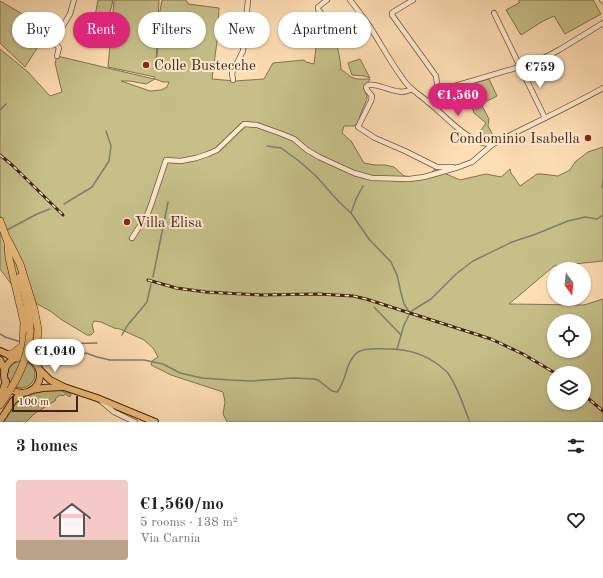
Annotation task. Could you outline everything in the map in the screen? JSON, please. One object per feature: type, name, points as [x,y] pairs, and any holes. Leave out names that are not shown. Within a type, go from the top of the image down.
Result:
[{"type":"highway","points":[[0,220],[20,264],[32,302],[38,329],[36,351],[38,367]]},
{"type":"highway","points":[[0,406],[19,375],[25,359],[30,332],[29,316],[8,240]]},
{"type":"highway","points":[[8,240],[9,258],[24,322],[22,345],[14,357]]},
{"type":"main road","points":[[0,351],[14,357],[28,358],[33,361],[44,376],[64,387],[97,398],[155,422]]},
{"type":"main road","points":[[14,357],[8,364],[4,376],[12,389],[22,392],[43,388],[64,387]]},
{"type":"main road","points":[[0,360],[5,371]]},
{"type":"main road","points":[[30,391],[39,382],[40,375],[38,367]]},
{"type":"main road","points":[[0,398],[6,381]]},
{"type":"main road","points":[[0,421],[13,401],[22,392]]},
{"type":"street","points":[[57,56],[59,48],[55,43],[70,14],[74,0]]},
{"type":"street","points":[[233,80],[232,73],[244,51],[248,0]]},
{"type":"street","points":[[320,12],[318,7],[327,0]]},
{"type":"street","points":[[350,0],[370,26],[403,80],[411,89],[466,134],[480,143],[487,145],[494,144]]},
{"type":"street","points":[[413,0],[393,12],[392,15],[436,76],[438,91]]},
{"type":"street","points":[[494,14],[545,118]]},
{"type":"street","points":[[428,102],[438,91],[536,62],[603,23]]},
{"type":"street","points":[[411,89],[408,92],[397,91],[373,84],[368,85],[366,87],[372,96],[371,101],[358,127],[375,138],[406,151],[437,167],[459,167]]},
{"type":"street","points":[[132,238],[150,209],[166,160],[181,161],[196,158],[217,150],[244,124],[257,125],[294,139],[318,157],[354,173],[372,178],[410,179],[424,177],[472,162],[494,144],[603,88]]},
{"type":"street","points":[[97,398],[114,412],[135,422]]},
{"type":"shaded area","points":[[98,0],[113,0],[110,12],[96,12]]},
{"type":"shaded area","points":[[114,0],[159,0],[158,12],[138,12],[138,48],[157,48],[156,64],[158,48],[206,48],[206,12],[160,12],[162,0],[186,0],[188,4],[219,8],[219,12],[214,12],[214,48],[216,48],[212,79],[235,81],[264,79],[273,63],[304,60],[314,64],[316,48],[337,48],[340,58],[340,69],[353,78],[370,79],[364,88],[367,99],[358,122],[354,126],[344,126],[342,133],[351,141],[364,163],[394,167],[404,176],[414,177],[430,174],[435,169],[460,180],[486,174],[501,177],[510,169],[520,186],[537,174],[558,176],[570,170],[575,162],[588,152],[603,147],[603,261],[547,262],[547,272],[509,304],[591,306],[591,303],[603,299],[603,422],[227,422],[223,414],[225,402],[223,392],[171,375],[151,365],[152,361],[158,357],[153,348],[144,340],[120,329],[94,321],[92,325],[94,332],[91,335],[87,335],[50,311],[28,299],[12,285],[0,269],[0,49],[28,72],[50,96],[62,92],[55,63],[57,56],[154,79],[155,77],[108,67],[110,48],[130,48],[130,12],[113,12]],"holes":[[[155,79],[163,82],[169,82],[167,87],[161,90],[150,91],[121,81],[146,84]]]},
{"type":"shaded area","points":[[519,0],[593,0],[601,14],[565,34],[554,16],[521,35],[506,10],[519,3]]},
{"type":"shaded area","points":[[0,1],[19,12],[12,12],[12,48],[37,48],[25,67],[0,43]]},
{"type":"shaded area","points":[[360,59],[370,78],[352,75],[348,63]]},
{"type":"shaded area","points":[[489,79],[497,96],[481,104],[489,119],[488,126],[493,135],[500,137],[488,140],[477,136],[486,123],[474,113],[472,107],[465,99],[456,101],[445,91]]},
{"type":"shaded area","points":[[21,360],[31,364],[35,374],[31,384],[21,388],[11,384],[7,374],[11,364]]},
{"type":"shaded area","points":[[42,390],[61,390],[71,394],[70,397],[65,394],[63,396],[60,395],[55,399],[56,400],[34,414],[26,422],[3,422],[13,404],[26,396]]},
{"type":"waterway","points":[[0,110],[6,104]]},
{"type":"waterway","points":[[64,204],[92,187],[109,161],[111,146],[106,131]]},
{"type":"waterway","points":[[267,146],[281,148],[316,176],[351,213],[369,239],[391,262],[397,275],[404,304],[410,313],[404,325],[397,349]]},
{"type":"waterway","points":[[603,180],[603,188]]},
{"type":"waterway","points":[[351,213],[363,186]]},
{"type":"waterway","points":[[153,277],[168,202]]},
{"type":"waterway","points":[[7,230],[37,214],[50,209]]},
{"type":"waterway","points":[[410,313],[431,299],[456,274],[473,261],[512,242],[568,221],[585,217],[597,219],[603,215]]},
{"type":"waterway","points":[[122,335],[127,326],[147,302],[151,284]]},
{"type":"waterway","points":[[374,307],[401,335]]},
{"type":"waterway","points":[[0,334],[21,342]]},
{"type":"waterway","points":[[45,351],[56,344],[97,343]]},
{"type":"waterway","points":[[39,348],[62,359],[70,359],[86,353],[110,360],[144,360],[163,364],[180,373],[202,378],[252,381],[293,378],[314,379],[318,380],[332,391],[337,392],[343,382],[351,360],[361,350],[402,350],[422,355],[447,372],[457,390],[470,422]]},
{"type":"railway","points":[[0,155],[63,215]]},
{"type":"railway","points":[[148,280],[176,288],[206,292],[261,295],[318,294],[353,296],[491,339],[523,354],[547,368]]},
{"type":"railway","points":[[591,401],[603,411]]},
{"type":"place","name":"Colle Bustecche","points":[[146,65]]},
{"type":"place","name":"Condominio Isabella","points":[[588,138]]},
{"type":"place","name":"Villa Elisa","points":[[127,222]]}]
